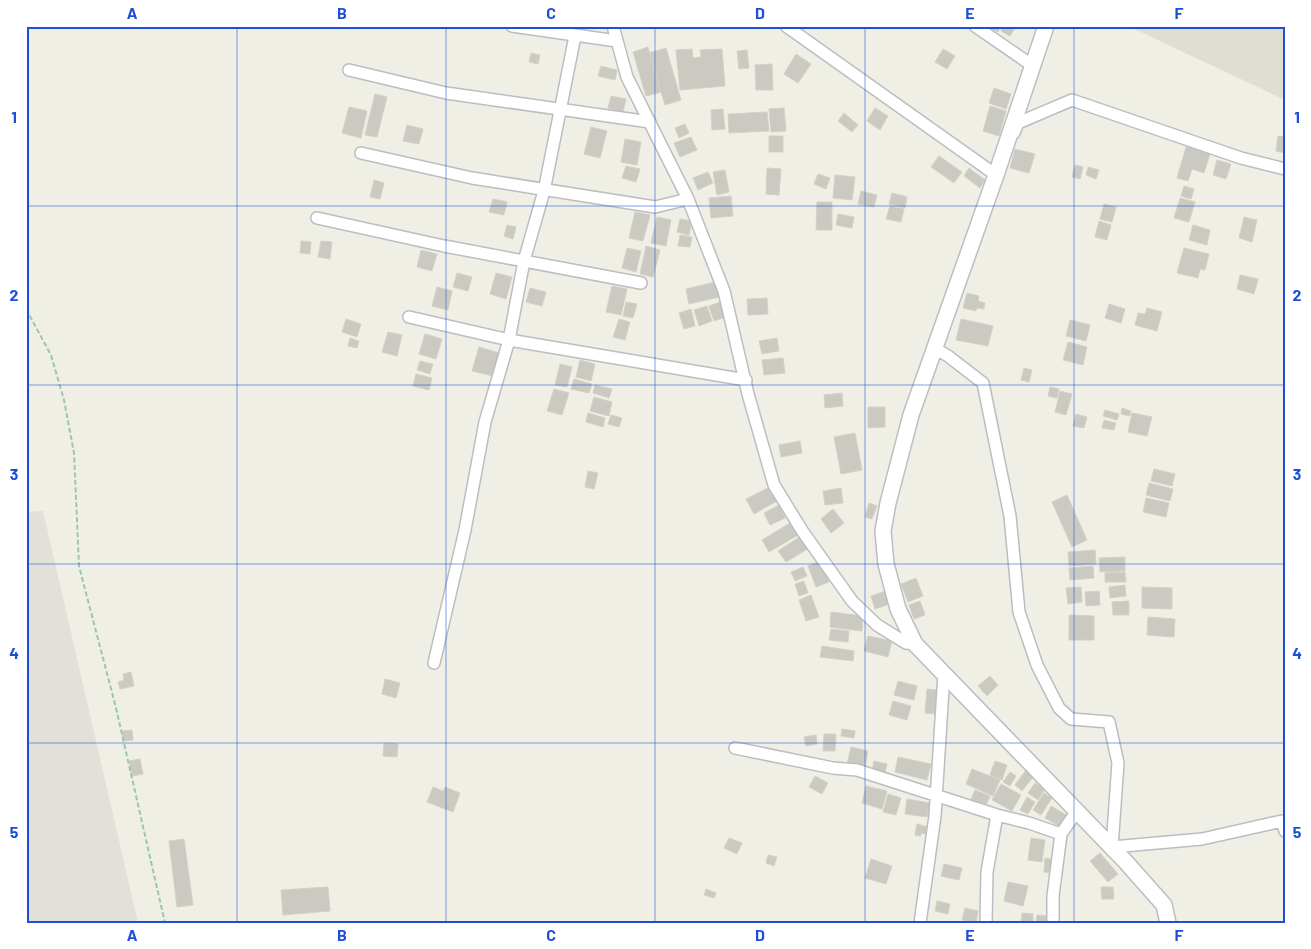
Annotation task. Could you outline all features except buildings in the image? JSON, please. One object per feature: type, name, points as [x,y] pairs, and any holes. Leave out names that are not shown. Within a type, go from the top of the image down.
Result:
[{"type":"street","points":[[512,26],[617,41]]},
{"type":"street","points":[[613,26],[627,77],[688,199],[724,291],[748,394],[774,484],[803,532],[852,601],[877,625],[906,642],[915,644]]},
{"type":"street","points":[[786,26],[996,175]]},
{"type":"street","points":[[975,26],[1033,66]]},
{"type":"street","points":[[1046,26],[996,175],[911,415],[888,503],[883,531],[886,564],[898,609],[915,644],[1112,847],[1164,905],[1168,923]]},
{"type":"street","points":[[434,663],[465,530],[485,422],[510,340],[524,261],[544,191],[575,36]]},
{"type":"street","points":[[350,70],[446,93],[650,122]]},
{"type":"street","points":[[996,175],[1018,123],[1072,100],[1241,158],[1285,169]]},
{"type":"street","points":[[361,153],[472,178],[544,191],[655,207],[688,199]]},
{"type":"street","points":[[317,218],[444,246],[641,282]]},
{"type":"street","points":[[409,317],[510,340],[746,380]]},
{"type":"street","points":[[934,348],[948,356],[982,383],[1010,516],[1019,612],[1037,665],[1059,708],[1071,719],[1109,722],[1118,763],[1112,847]]},
{"type":"street","points":[[920,923],[935,816],[944,673]]},
{"type":"street","points":[[735,748],[832,768],[857,770],[936,794],[997,816],[1061,834]]},
{"type":"street","points":[[1053,923],[1053,896],[1061,834],[1077,811]]},
{"type":"street","points":[[986,923],[987,872],[997,816]]},
{"type":"street","points":[[1112,847],[1202,839],[1282,821],[1285,831]]},
{"type":"path","points":[[26,309],[51,355],[64,400],[74,453],[79,566],[116,708],[165,923]]},
{"type":"shaded area","points":[[1128,26],[1285,26],[1285,100]]},
{"type":"shaded area","points":[[43,511],[138,923],[26,923],[26,512]]}]
